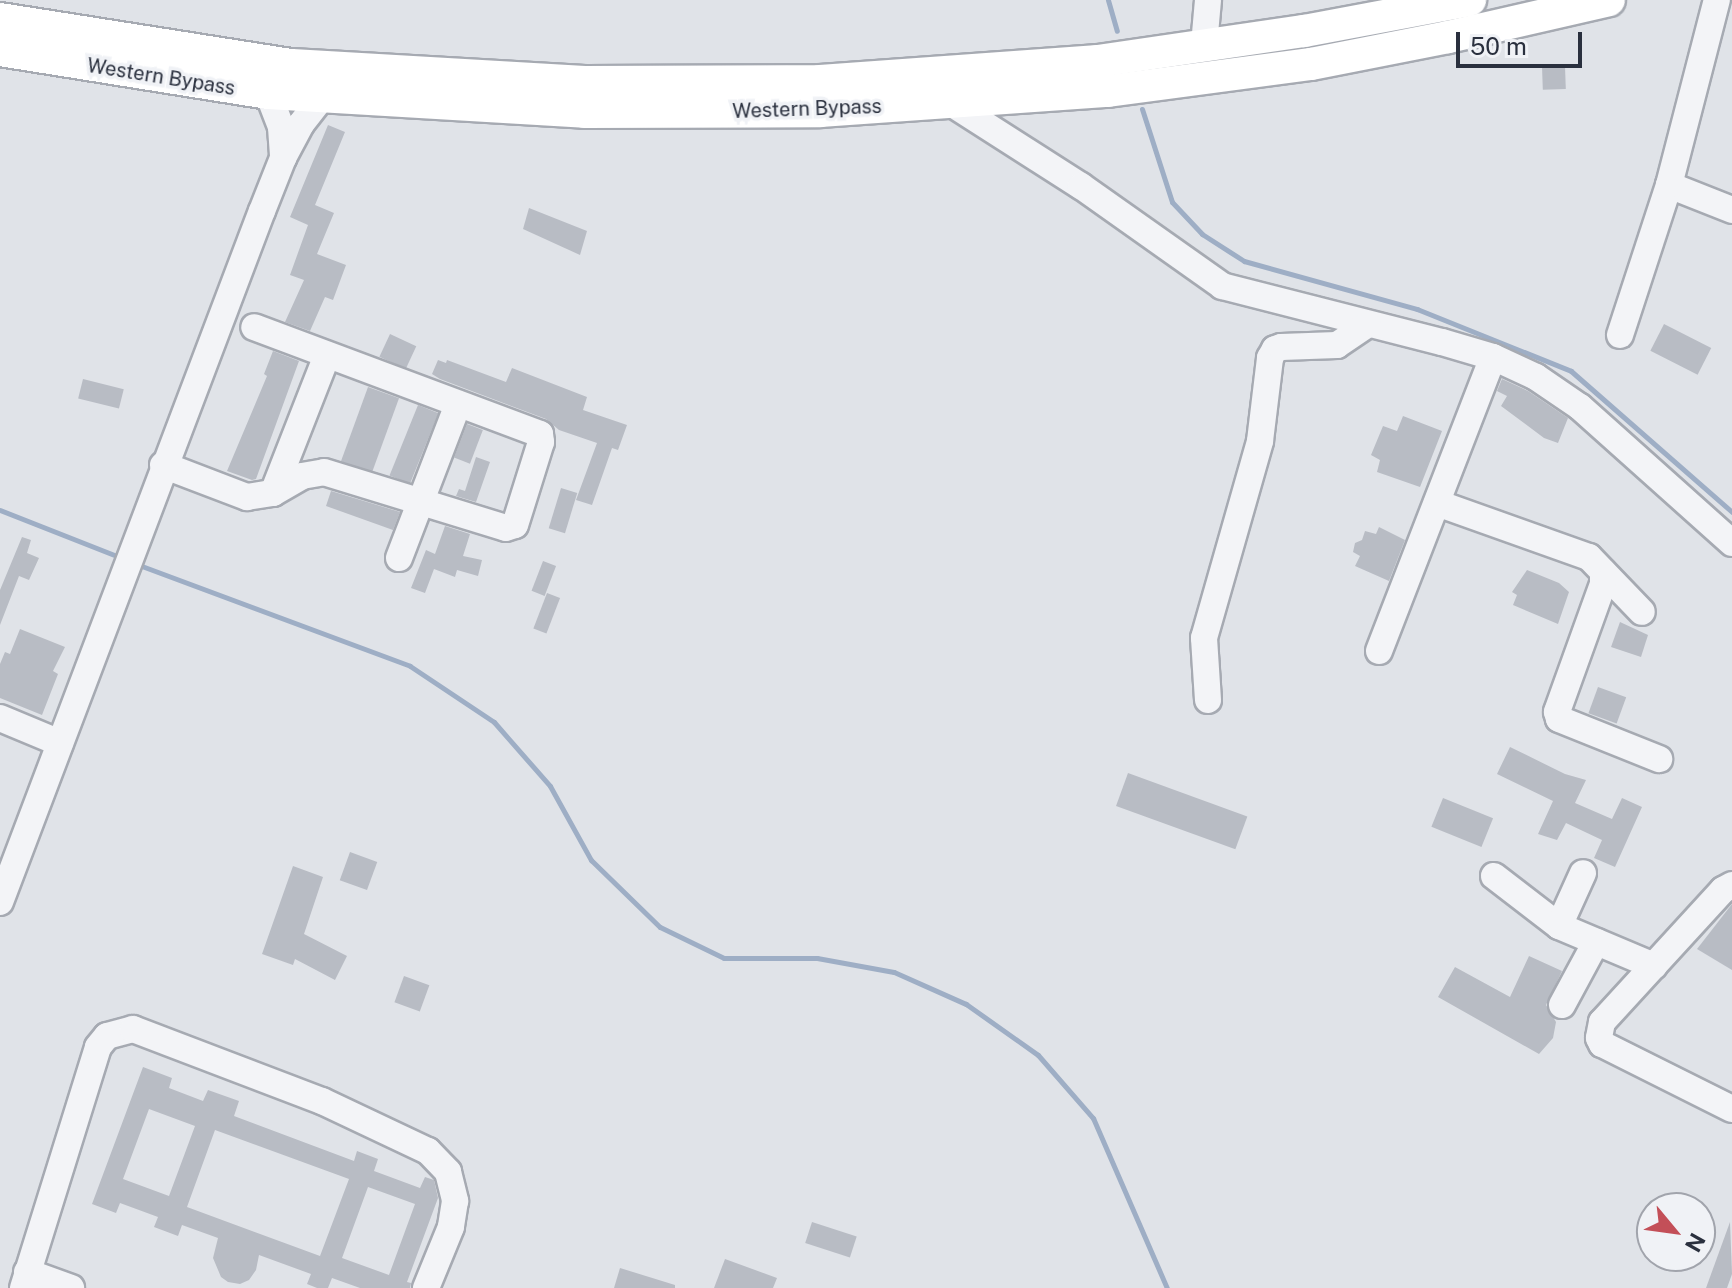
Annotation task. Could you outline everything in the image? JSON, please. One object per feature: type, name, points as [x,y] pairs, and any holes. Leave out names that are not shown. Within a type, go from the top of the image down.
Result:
[{"type":"main road","name":"Western Bypass","points":[[0,19],[292,65],[585,82],[835,80],[1098,61],[1470,0]]},
{"type":"main road","name":"Western Bypass","points":[[0,50],[268,93],[584,112],[820,111],[1108,91],[1311,64],[1609,0]]},
{"type":"street","points":[[1204,45],[1208,0]]},
{"type":"street","points":[[1620,335],[1669,185],[1717,0]]},
{"type":"street","points":[[268,93],[281,127],[283,158]]},
{"type":"street","points":[[0,902],[163,465],[283,158],[301,124],[322,97]]},
{"type":"street","points":[[951,103],[1081,186],[1222,286],[1493,357],[1536,377],[1580,407],[1732,543]]},
{"type":"street","points":[[1669,185],[1732,210]]},
{"type":"street","points":[[1208,700],[1204,638],[1260,441],[1270,358],[1281,347],[1337,345],[1368,324]]},
{"type":"street","points":[[163,465],[247,497],[273,493],[314,471],[420,499],[506,528],[517,520],[541,442],[540,434],[254,327]]},
{"type":"street","points":[[273,493],[327,355]]},
{"type":"street","points":[[1379,651],[1493,357]]},
{"type":"street","points":[[399,558],[458,404]]},
{"type":"street","points":[[1437,503],[1589,557],[1642,612]]},
{"type":"street","points":[[1603,572],[1603,584],[1557,712],[1559,719],[1659,759]]},
{"type":"street","points":[[0,718],[60,743]]},
{"type":"street","points":[[1559,926],[1583,873]]},
{"type":"street","points":[[1494,876],[1559,926],[1654,966]]},
{"type":"street","points":[[1732,885],[1723,890],[1602,1022],[1599,1038],[1602,1044],[1732,1109]]},
{"type":"street","points":[[1562,1005],[1596,942]]},
{"type":"street","points":[[71,1288],[25,1280],[98,1047],[107,1036],[133,1029],[322,1101],[428,1151],[448,1172],[455,1201],[451,1227],[426,1288]]},
{"type":"building","points":[[1565,66],[1566,89],[1543,90],[1542,67]]},
{"type":"building","points":[[328,125],[345,132],[315,205],[334,213],[317,254],[346,265],[333,300],[325,297],[310,331],[285,322],[304,280],[290,275],[308,225],[290,217]]},
{"type":"building","points":[[529,208],[587,231],[580,255],[523,229]]},
{"type":"building","points":[[1664,324],[1711,348],[1698,375],[1650,351]]},
{"type":"building","points":[[390,334],[416,346],[406,369],[379,357]]},
{"type":"building","points":[[273,351],[299,361],[256,479],[252,480],[227,471],[267,376],[264,374]]},
{"type":"building","points":[[438,360],[446,363],[447,360],[506,382],[512,368],[587,397],[583,410],[627,425],[618,450],[612,448],[592,505],[576,500],[597,443],[559,430],[546,419],[440,379],[432,374]]},
{"type":"building","points":[[83,379],[124,389],[119,409],[78,398]]},
{"type":"building","points":[[1502,379],[1528,391],[1568,418],[1558,443],[1544,438],[1501,406],[1507,396],[1497,391]]},
{"type":"building","points":[[368,387],[399,398],[372,473],[341,461]]},
{"type":"building","points":[[418,405],[438,413],[410,484],[390,475]]},
{"type":"building","points":[[1403,416],[1442,431],[1420,487],[1377,472],[1380,460],[1371,455],[1383,426],[1397,431]]},
{"type":"building","points":[[467,424],[483,430],[470,464],[454,458]]},
{"type":"building","points":[[476,457],[490,462],[476,502],[456,496],[459,489],[465,491]]},
{"type":"building","points":[[561,488],[577,493],[565,533],[549,528]]},
{"type":"building","points":[[331,491],[400,512],[393,530],[326,506]]},
{"type":"building","points":[[445,526],[470,534],[463,556],[482,560],[478,576],[457,570],[455,577],[434,569],[425,593],[411,588],[426,550],[435,554]]},
{"type":"building","points":[[1379,527],[1405,540],[1389,581],[1355,566],[1360,556],[1353,552],[1355,543],[1362,540],[1365,531],[1376,534]]},
{"type":"building","points":[[22,537],[31,540],[27,553],[39,558],[29,580],[19,576],[0,625],[0,590]]},
{"type":"building","points":[[543,561],[556,566],[545,596],[532,591]]},
{"type":"building","points":[[1527,570],[1559,583],[1569,592],[1558,624],[1513,605],[1517,595],[1512,592]]},
{"type":"building","points":[[547,593],[560,598],[546,633],[533,628]]},
{"type":"building","points":[[1620,622],[1648,635],[1641,657],[1611,647]]},
{"type":"building","points":[[20,629],[65,647],[53,671],[58,674],[42,715],[0,698],[0,664],[5,652],[10,654]]},
{"type":"building","points":[[1598,687],[1626,697],[1617,724],[1588,713]]},
{"type":"building","points":[[1510,747],[1565,774],[1586,780],[1575,803],[1612,819],[1622,798],[1642,807],[1615,867],[1594,858],[1602,840],[1566,823],[1557,840],[1538,834],[1553,801],[1497,774]]},
{"type":"building","points":[[1128,773],[1247,816],[1235,849],[1116,806]]},
{"type":"building","points":[[1443,798],[1493,818],[1481,847],[1431,827]]},
{"type":"building","points":[[350,852],[377,862],[367,890],[340,880]]},
{"type":"building","points":[[293,866],[323,877],[304,934],[347,956],[335,980],[295,959],[293,965],[262,954]]},
{"type":"building","points":[[1732,904],[1732,970],[1697,949]]},
{"type":"building","points":[[1529,956],[1562,971],[1546,1005],[1556,1022],[1553,1038],[1539,1054],[1438,997],[1455,967],[1510,997]]},
{"type":"building","points":[[404,976],[429,985],[420,1012],[394,1002]]},
{"type":"building","points":[[143,1067],[172,1078],[169,1088],[203,1101],[208,1090],[239,1101],[234,1116],[354,1161],[357,1151],[378,1159],[374,1171],[420,1188],[425,1177],[434,1180],[438,1198],[407,1282],[411,1283],[410,1288],[360,1288],[332,1278],[328,1288],[317,1288],[307,1284],[311,1274],[259,1255],[256,1270],[249,1280],[240,1284],[228,1282],[221,1277],[213,1258],[218,1238],[182,1225],[178,1236],[154,1227],[158,1217],[120,1203],[116,1213],[92,1204]],"holes":[[[149,1109],[195,1126],[169,1196],[123,1179]],[[215,1130],[349,1179],[320,1256],[187,1207]],[[368,1187],[415,1204],[389,1275],[342,1258]]]},
{"type":"building","points":[[812,1222],[857,1237],[850,1257],[805,1243]]},
{"type":"building","points":[[1730,1222],[1732,1274],[1727,1288],[1706,1288],[1712,1272],[1716,1272],[1716,1260]]},
{"type":"building","points":[[725,1259],[777,1278],[773,1288],[714,1288]]},
{"type":"building","points":[[620,1268],[675,1285],[675,1288],[614,1288]]},
{"type":"waterway","points":[[1108,0],[1117,31]]},
{"type":"waterway","points":[[1142,109],[1172,202],[1202,234],[1244,261],[1417,309],[1571,371],[1732,512]]},
{"type":"waterway","points":[[0,510],[122,558]]},
{"type":"waterway","points":[[139,565],[410,666],[494,722],[550,786],[591,860],[660,927],[724,958],[817,958],[894,972],[966,1004],[1038,1055],[1093,1118],[1167,1288]]}]
